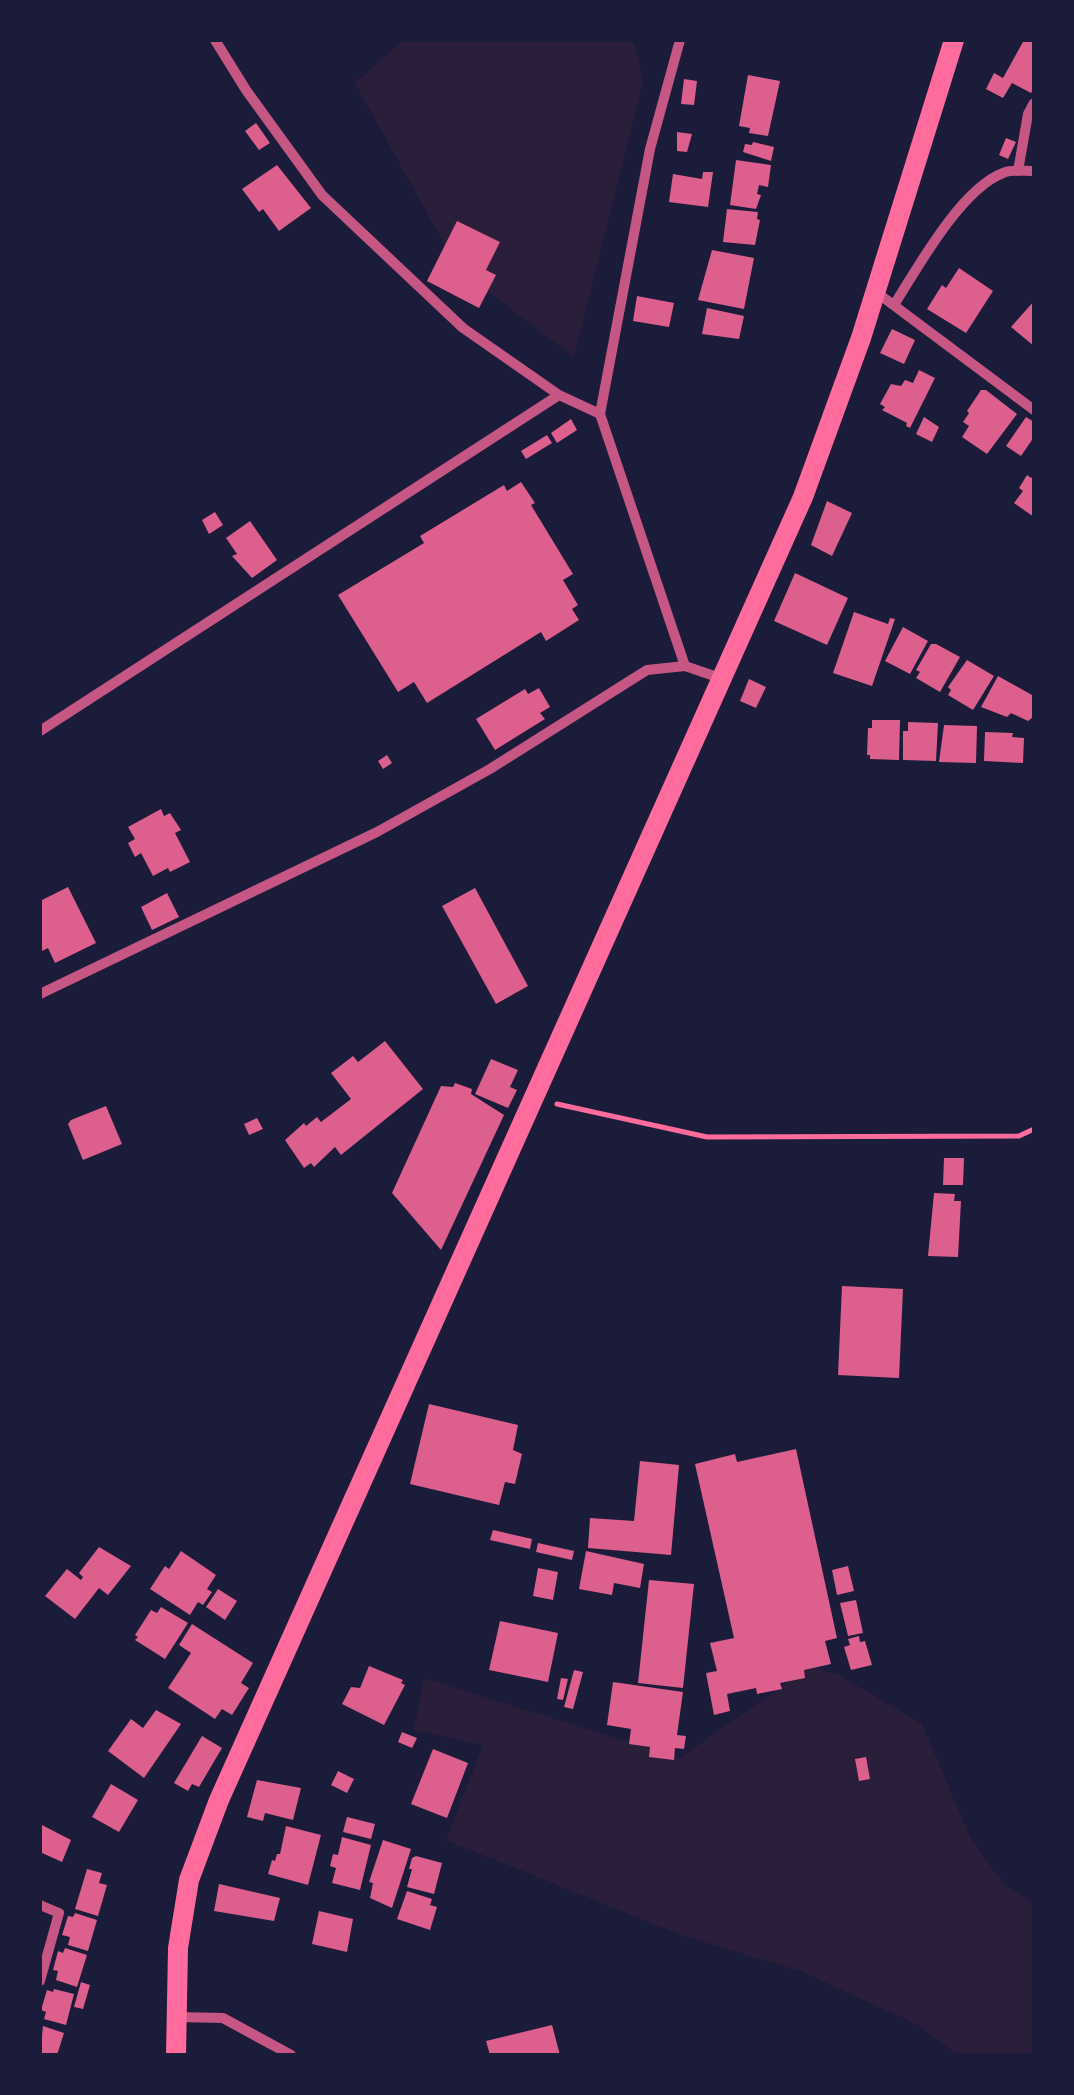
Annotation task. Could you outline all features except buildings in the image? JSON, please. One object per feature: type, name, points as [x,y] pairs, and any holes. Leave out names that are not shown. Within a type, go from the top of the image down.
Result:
[{"type":"main road","points":[[176,2055],[178,1948],[189,1880],[213,1816],[803,497],[876,291],[954,40]]},
{"type":"street","points":[[215,40],[322,196],[463,328],[559,395],[600,414]]},
{"type":"street","points":[[680,40],[650,148],[600,414],[685,666]]},
{"type":"street","points":[[1018,171],[1028,114],[1034,104]]},
{"type":"street","points":[[894,305],[928,248],[981,184],[1008,170],[1034,171]]},
{"type":"street","points":[[876,291],[1034,410]]},
{"type":"street","points":[[40,731],[559,395]]},
{"type":"street","points":[[40,994],[377,832],[490,769],[647,670],[685,666],[723,679]]},
{"type":"street","points":[[40,1904],[60,1912],[40,1981]]},
{"type":"street","points":[[176,2016],[222,2018],[292,2055]]},
{"type":"path","points":[[534,1098],[707,1137],[1019,1136],[1034,1129]]},
{"type":"shaded area","points":[[403,40],[634,40],[643,83],[574,357],[458,269],[355,83]]},
{"type":"shaded area","points":[[809,1667],[839,1675],[922,1724],[970,1837],[1005,1886],[1034,1902],[1034,2055],[958,2055],[918,2025],[803,1972],[681,1935],[446,1840],[483,1745],[414,1730],[424,1678],[680,1758]]}]
